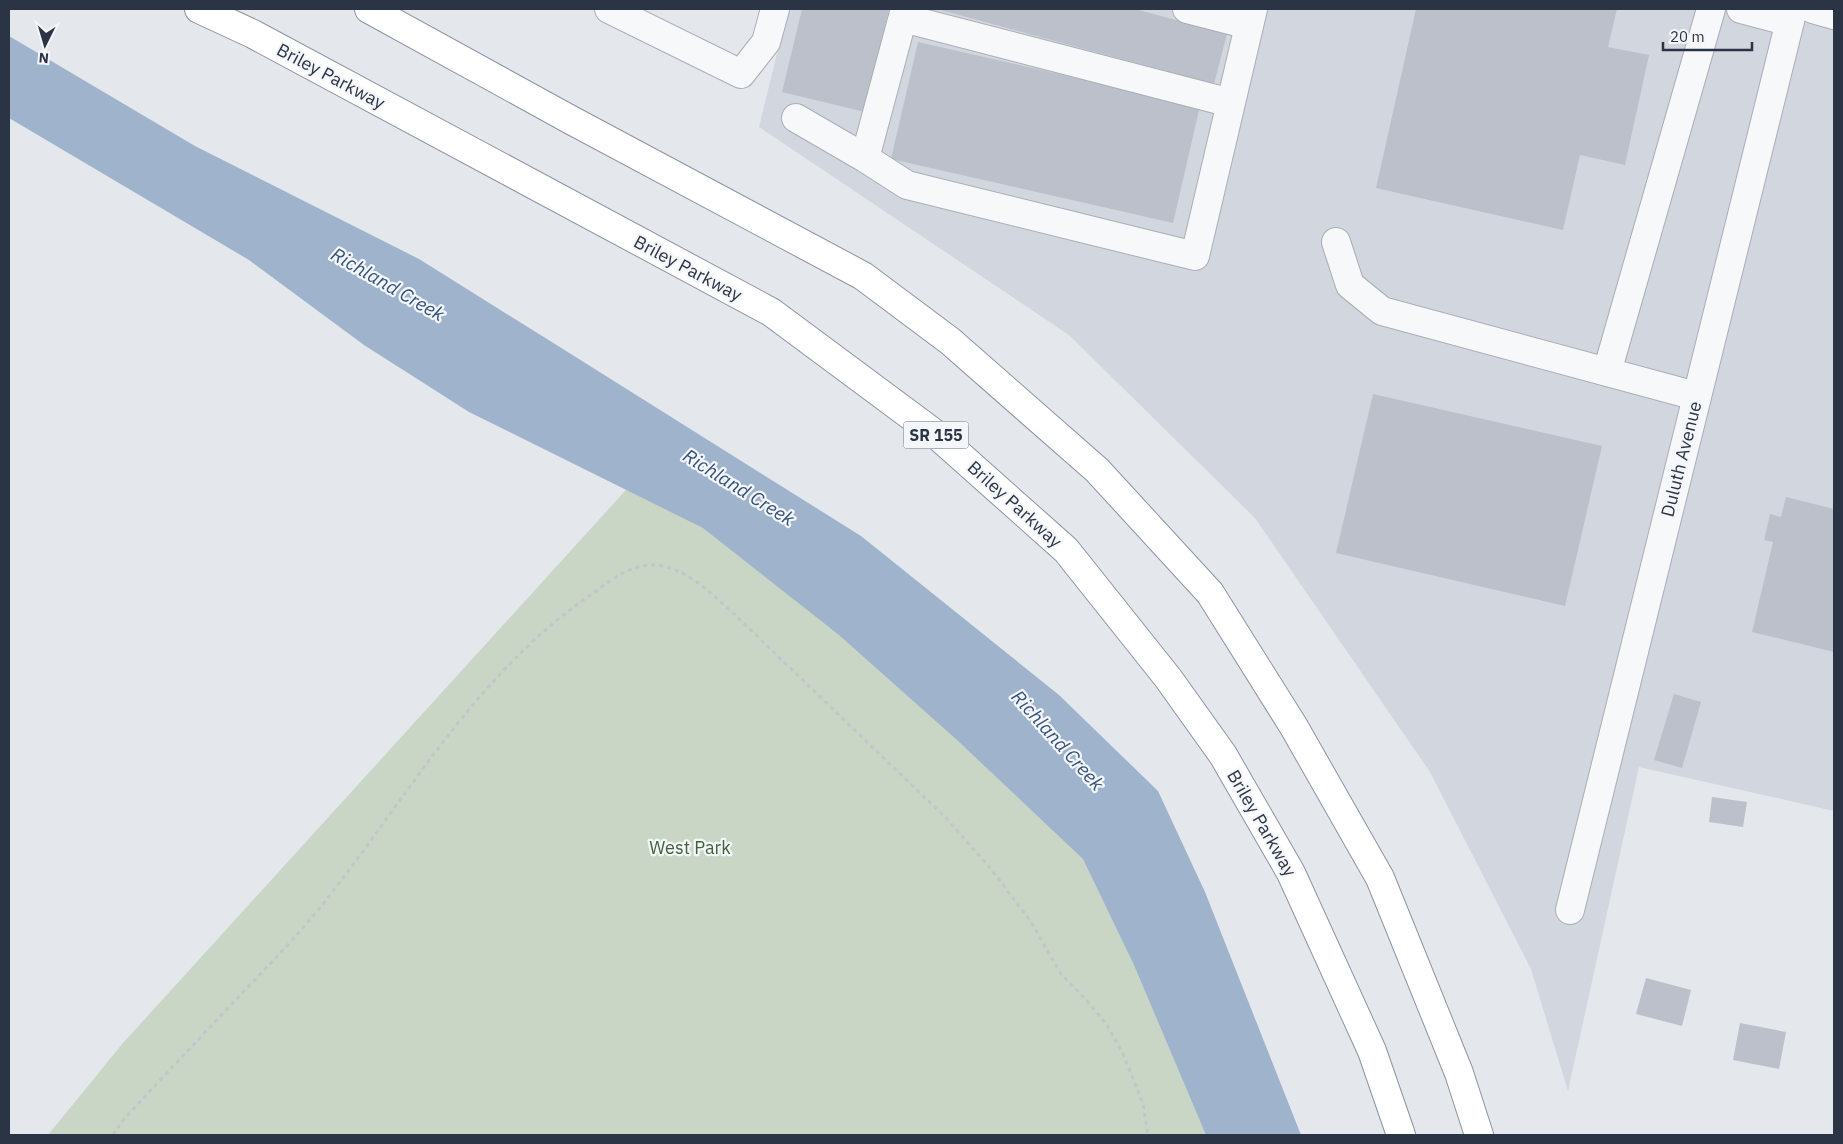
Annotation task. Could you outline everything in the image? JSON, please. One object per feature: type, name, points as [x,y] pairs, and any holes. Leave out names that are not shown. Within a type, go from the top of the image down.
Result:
[{"type":"highway","name":"Briley Parkway","points":[[199,9],[253,34],[771,312],[938,436],[1066,550],[1168,678],[1223,755],[1292,873],[1372,1052],[1401,1135]]},
{"type":"highway","points":[[369,9],[571,120],[863,276],[950,342],[1097,470],[1210,593],[1304,743],[1380,878],[1459,1073],[1479,1135]]},
{"type":"street","points":[[609,9],[741,74],[766,42],[776,9]]},
{"type":"street","points":[[796,118],[907,185],[1196,256],[1251,17],[1187,9]]},
{"type":"street","points":[[1607,372],[1711,9]]},
{"type":"street","points":[[1741,9],[1791,16]]},
{"type":"street","points":[[1814,9],[1834,15]]},
{"type":"street","points":[[865,158],[904,14],[1231,103]]},
{"type":"street","name":"Duluth Avenue","points":[[1570,910],[1791,16]]},
{"type":"street","points":[[1336,242],[1350,285],[1382,311],[1696,396]]},
{"type":"path","points":[[113,1135],[125,1118],[284,949],[322,905],[467,708],[502,670],[556,619],[593,593],[626,572],[655,565],[677,570],[704,587],[732,612],[946,818],[991,869],[1031,922],[1061,974],[1090,1004],[1109,1028],[1124,1056],[1142,1104],[1148,1135]]},
{"type":"shaded area","points":[[788,9],[1834,9],[1834,811],[1639,767],[1568,1091],[1531,969],[1430,772],[1255,518],[1069,335],[759,127]]},
{"type":"green space","name":"West Park","points":[[645,469],[1117,870],[1235,1135],[48,1135],[123,1043]]},
{"type":"water","name":"Richland Creek","points":[[9,36],[195,146],[419,259],[861,536],[1059,695],[1158,791],[1205,892],[1301,1135],[1206,1135],[1134,965],[1083,859],[957,740],[839,635],[703,528],[469,412],[364,345],[249,260],[9,118]]},
{"type":"building","points":[[802,9],[889,9],[865,112],[782,92]]},
{"type":"building","points":[[937,9],[1135,9],[1227,34],[1214,84]]},
{"type":"building","points":[[1416,9],[1617,9],[1608,47],[1649,55],[1625,165],[1580,155],[1563,230],[1376,188]]},
{"type":"building","points":[[918,42],[1200,106],[1173,223],[891,159]]},
{"type":"building","points":[[1373,394],[1602,446],[1565,606],[1336,553]]},
{"type":"building","points":[[1786,497],[1834,509],[1834,652],[1752,632],[1773,542],[1764,540],[1770,514],[1781,517]]},
{"type":"building","points":[[1674,694],[1701,702],[1682,768],[1654,760]]},
{"type":"building","points":[[1712,797],[1747,802],[1743,827],[1709,822]]},
{"type":"building","points":[[1646,978],[1691,990],[1682,1026],[1636,1014]]},
{"type":"building","points":[[1740,1023],[1786,1032],[1779,1069],[1733,1060]]}]
